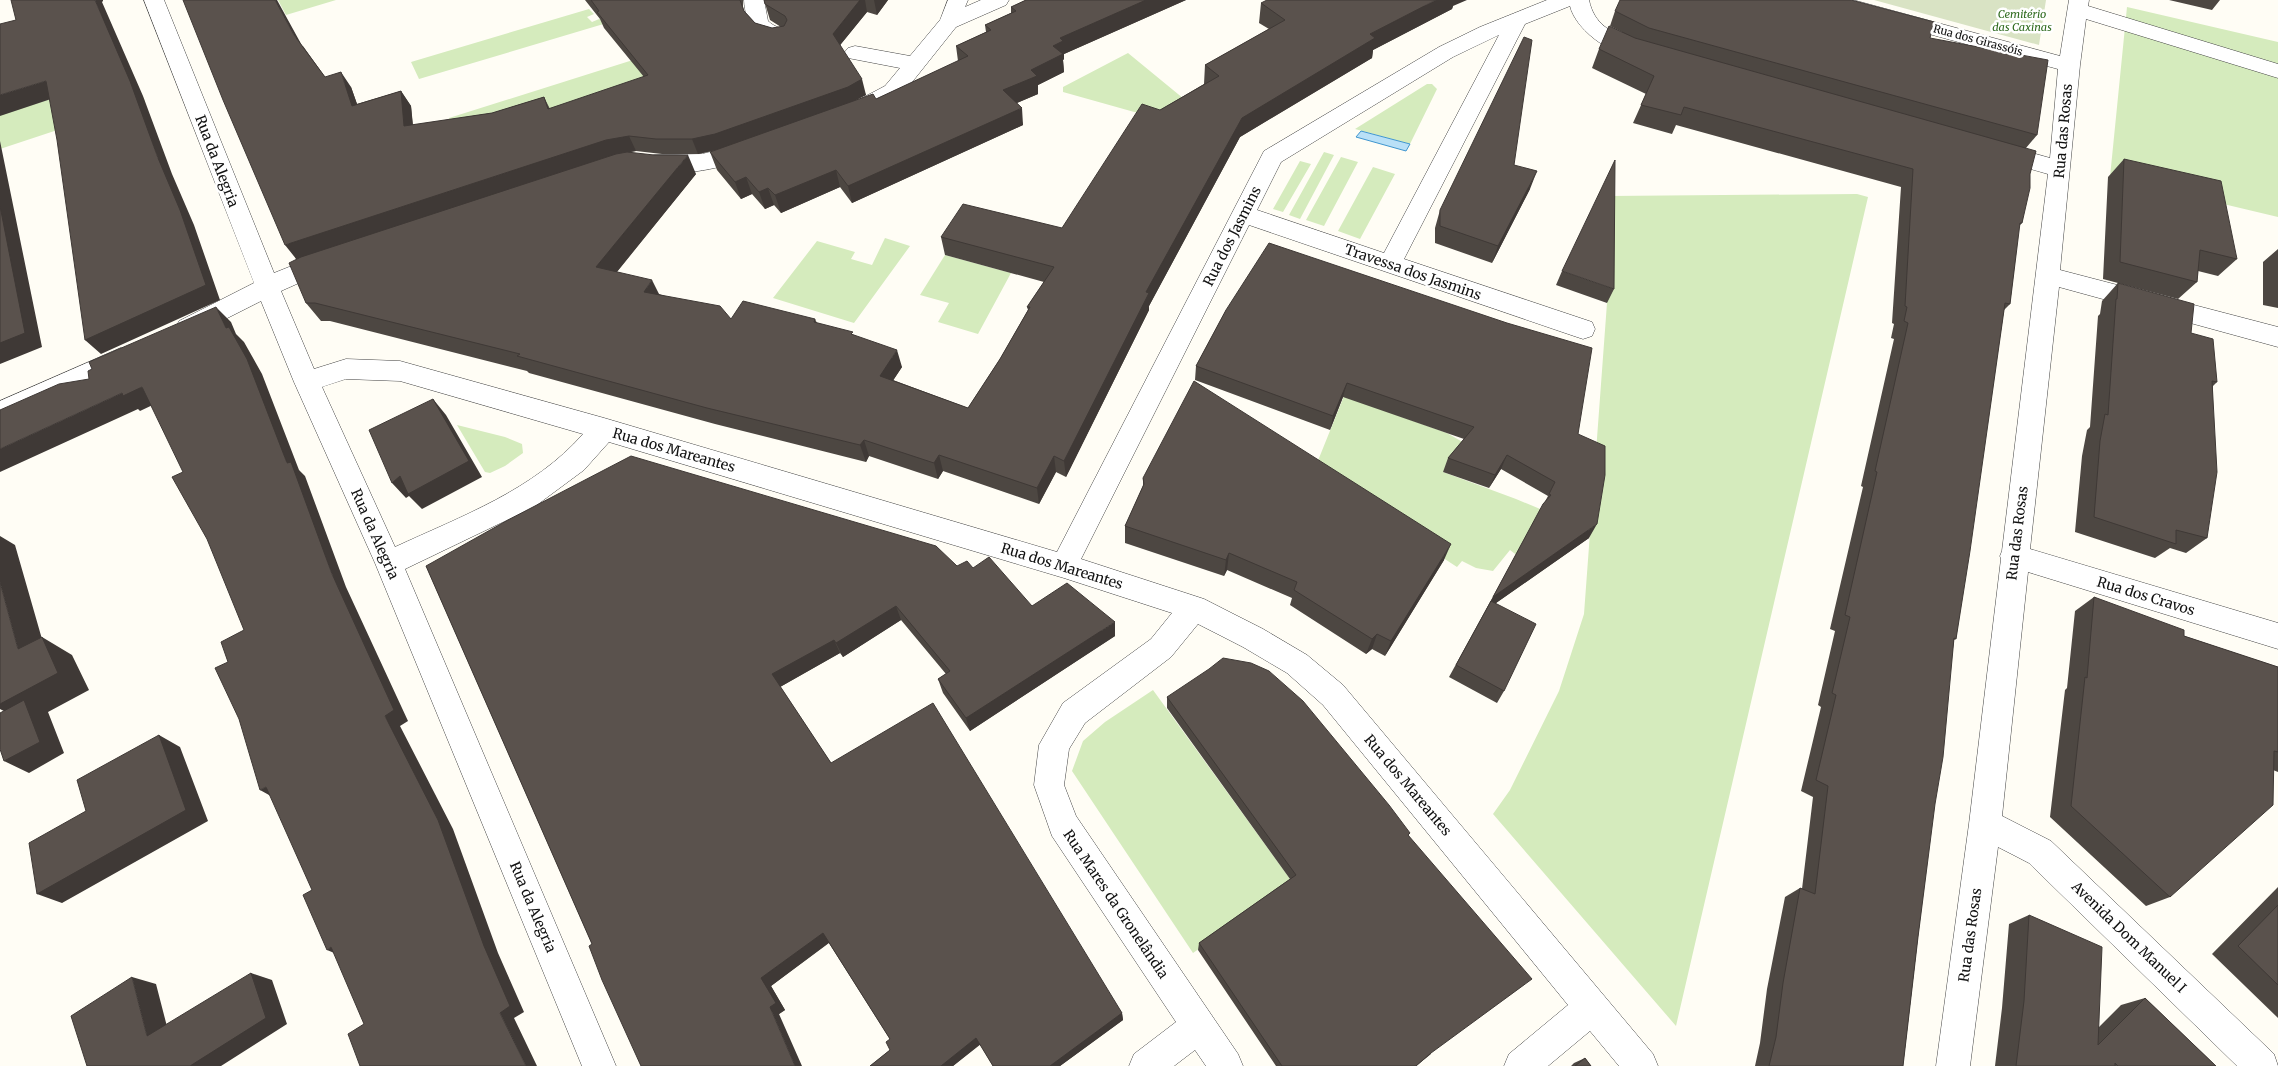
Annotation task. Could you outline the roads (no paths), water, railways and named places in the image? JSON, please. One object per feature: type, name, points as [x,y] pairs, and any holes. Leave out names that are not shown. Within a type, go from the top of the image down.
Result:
[{"type":"street","name":"Rua da Alegria","points":[[154,0],[266,286],[389,564],[600,1066]]},
{"type":"street","points":[[754,0],[756,22],[763,29],[780,36]]},
{"type":"street","points":[[836,118],[862,108],[893,91],[949,22],[958,0]]},
{"type":"street","points":[[949,22],[999,0]]},
{"type":"street","name":"Rua dos Jasmins","points":[[1064,566],[1272,157],[1446,52],[1565,0]]},
{"type":"street","points":[[1578,0],[1583,16],[1592,27],[1618,42],[1654,55]]},
{"type":"street","name":"Rua dos Girassóis","points":[[1829,0],[2069,65]]},
{"type":"street","points":[[2078,4],[2278,70]]},
{"type":"street","name":"Rua das Rosas","points":[[1952,1066],[1984,824],[2060,169],[2069,65],[2078,4]]},
{"type":"street","points":[[1390,264],[1517,20]]},
{"type":"street","points":[[855,52],[914,64]]},
{"type":"street","points":[[636,161],[662,164],[698,164],[725,158],[766,144]]},
{"type":"street","points":[[1975,145],[2060,169]]},
{"type":"street","name":"Travessa dos Jasmins","points":[[1242,214],[1584,329]]},
{"type":"street","points":[[170,336],[224,312],[266,286],[307,267],[345,254]]},
{"type":"street","points":[[2047,276],[2278,337]]},
{"type":"street","points":[[0,412],[143,348]]},
{"type":"street","name":"Rua dos Mareantes","points":[[307,382],[346,369],[400,371],[604,429],[1064,566],[1194,608],[1253,638],[1297,664],[1334,695],[1641,1066]]},
{"type":"street","points":[[389,564],[524,499],[575,462],[604,429]]},
{"type":"street","name":"Rua dos Cravos","points":[[2014,556],[2278,636]]},
{"type":"street","name":"Rua Mares da Gronelândia","points":[[1194,608],[1161,648],[1074,713],[1054,745],[1049,786],[1063,825],[1226,1066]]},
{"type":"street","name":"Avenida Dom Manuel I","points":[[1984,824],[2040,852],[2262,1066]]},
{"type":"street","points":[[1521,1066],[1592,1007]]},
{"type":"street","points":[[1146,1066],[1199,1026]]},
{"type":"water","points":[[1361,131],[1410,144],[1406,151],[1356,137]]},
{"type":"park label","name":"Cemitério das Caxinas","points":[[2022,20]]}]
